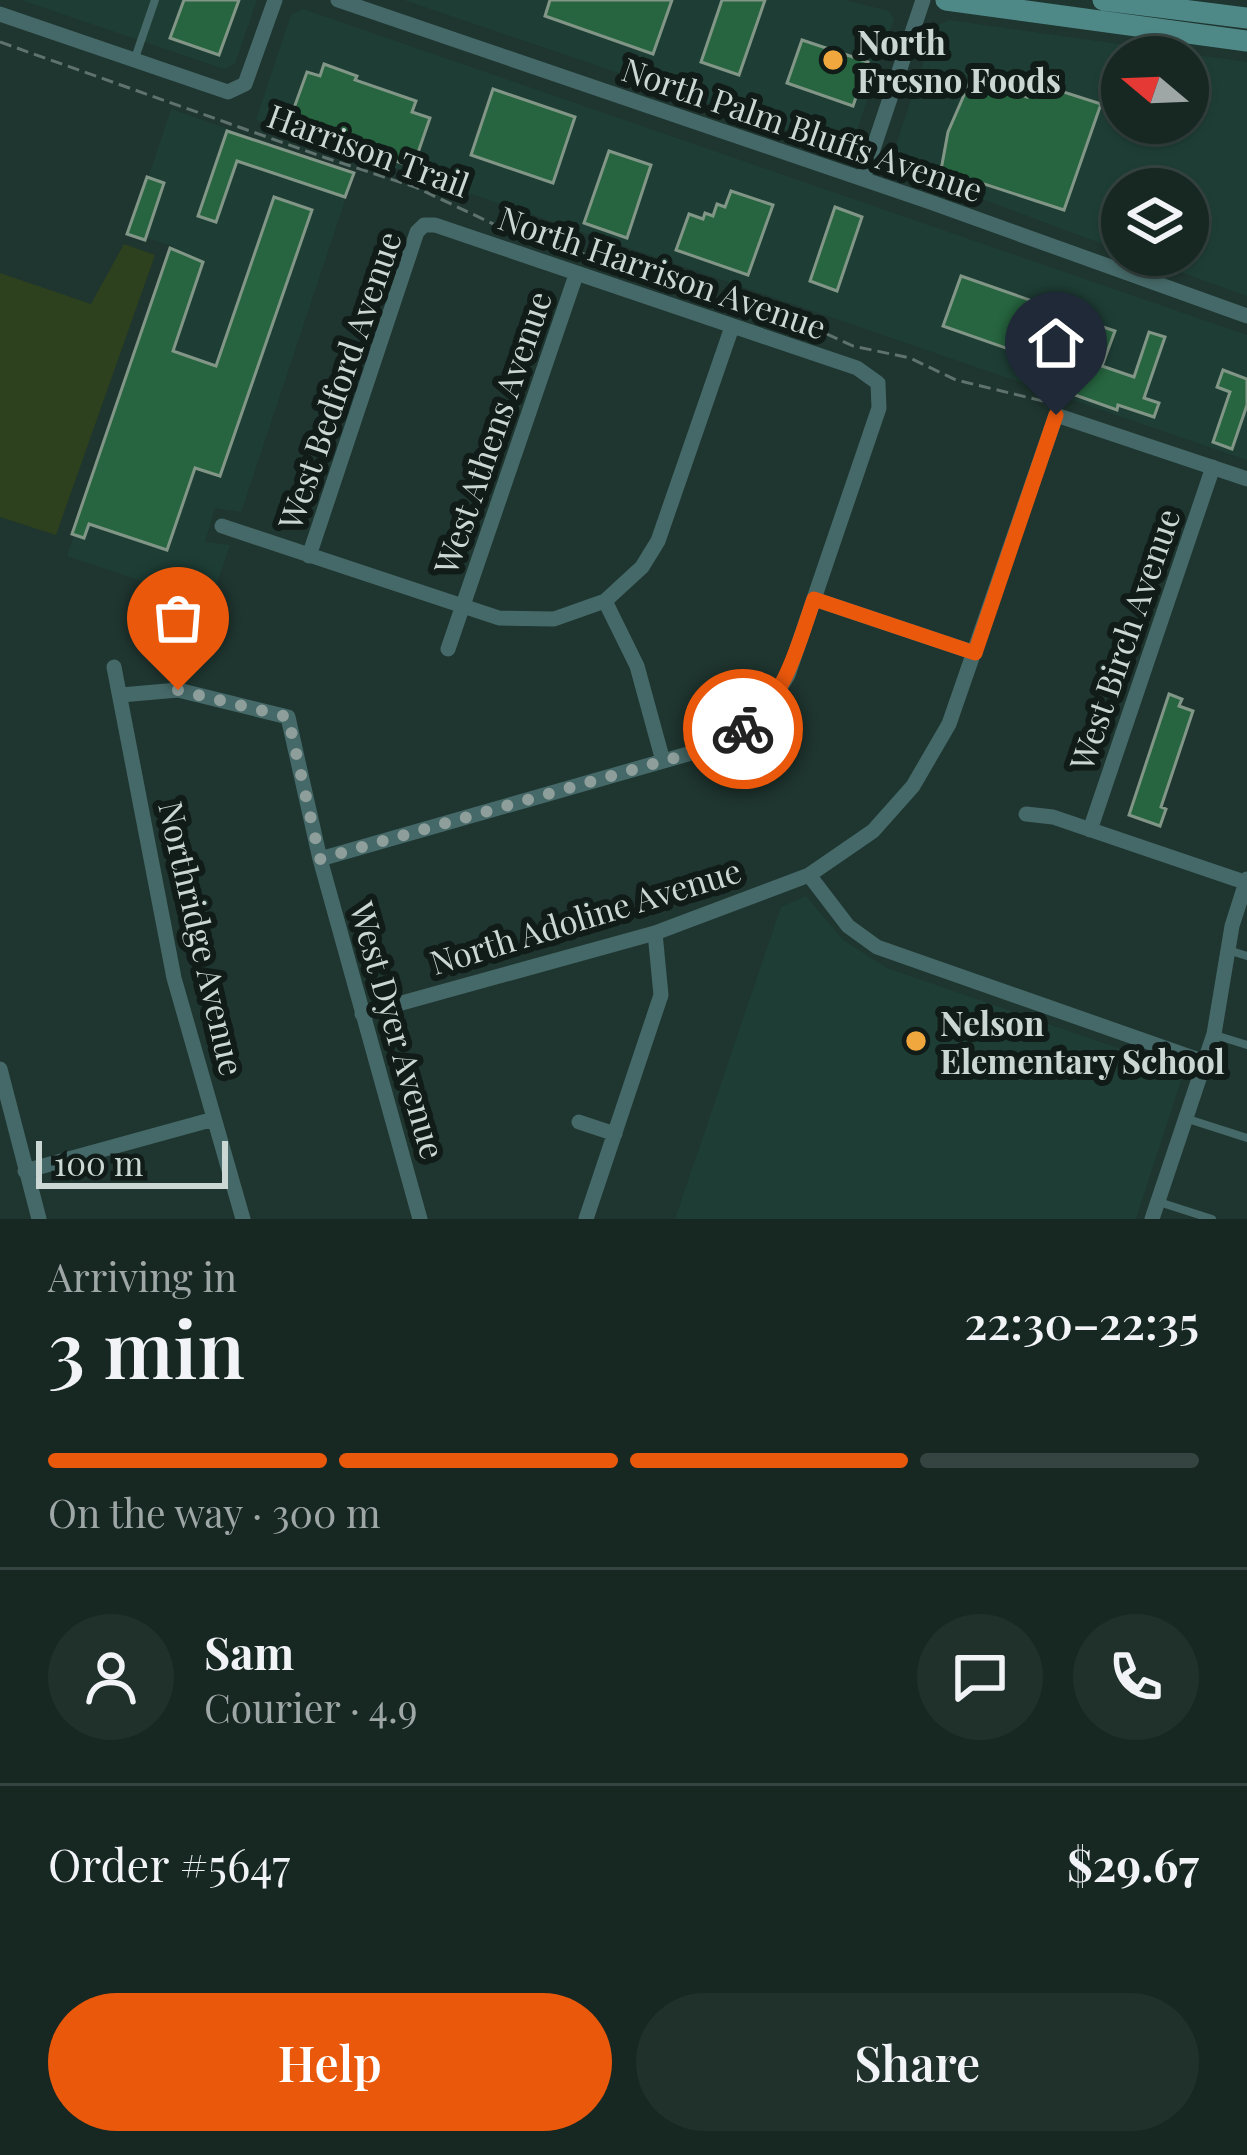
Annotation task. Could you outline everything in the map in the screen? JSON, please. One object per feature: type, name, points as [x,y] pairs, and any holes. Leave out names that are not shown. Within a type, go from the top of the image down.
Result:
[{"type":"main road","points":[[946,0],[1247,41]]},
{"type":"main road","points":[[1103,0],[1247,18]]},
{"type":"main road","points":[[1118,26],[1173,21],[1247,29]]},
{"type":"street","points":[[0,14],[134,62],[234,91],[249,76],[275,0]]},
{"type":"street","name":"North Palm Bluffs Avenue","points":[[338,0],[1247,316]]},
{"type":"street","points":[[862,179],[922,0]]},
{"type":"street","name":"North Harrison Avenue","points":[[424,225],[857,368],[878,383],[879,408],[814,599]]},
{"type":"street","name":"West Bedford Avenue","points":[[309,556],[417,232],[424,225]]},
{"type":"street","name":"West Athens Avenue","points":[[448,650],[576,275]]},
{"type":"street","points":[[222,526],[499,618],[540,620],[579,613],[605,601],[642,567],[658,541],[732,327]]},
{"type":"street","points":[[1055,412],[1247,479]]},
{"type":"street","name":"North Adoline Avenue","points":[[362,1014],[655,933],[809,874],[873,831],[913,787],[949,724],[1055,412]]},
{"type":"street","name":"West Birch Avenue","points":[[1090,830],[1213,467]]},
{"type":"street","points":[[320,859],[724,742],[765,712],[788,675],[814,599],[975,653]]},
{"type":"street","points":[[605,601],[637,666],[663,761]]},
{"type":"street","name":"Northridge Avenue","points":[[114,668],[174,978],[243,1219]]},
{"type":"street","name":"West Dyer Avenue","points":[[121,695],[178,690],[288,717],[320,859],[420,1219]]},
{"type":"street","points":[[1026,814],[1046,815],[1247,882],[1227,950],[1214,1034],[1152,1219]]},
{"type":"street","points":[[809,874],[848,926],[877,947],[1204,1062]]},
{"type":"street","points":[[586,1219],[661,995],[655,933]]},
{"type":"street","points":[[0,1069],[39,1219]]},
{"type":"street","points":[[25,1171],[214,1119]]},
{"type":"street","points":[[579,1123],[615,1134]]},
{"type":"lane","points":[[134,62],[155,0]]},
{"type":"lane","points":[[1227,950],[1247,956]]},
{"type":"lane","points":[[1214,1034],[1247,1046]]},
{"type":"lane","points":[[1186,1118],[1247,1138]]},
{"type":"lane","points":[[1157,1202],[1212,1219]]},
{"type":"path","name":"Harrison Trail","points":[[0,42],[360,166],[504,229],[603,260],[625,273],[680,279],[722,306],[785,315],[854,346],[910,358],[956,380],[1046,399],[1055,412]]},
{"type":"shaded area","points":[[21,0],[257,0],[235,64],[224,69]]},
{"type":"shaded area","points":[[404,0],[845,0],[889,11],[894,19],[852,146],[845,150]]},
{"type":"shaded area","points":[[303,9],[1247,335],[1247,460],[256,120],[291,15]]},
{"type":"shaded area","points":[[949,20],[1101,41],[1101,144],[1209,144],[1209,57],[1247,62],[1247,296],[1191,276],[1209,276],[1209,168],[1101,168],[1101,243],[898,168],[892,156],[936,26]]},
{"type":"shaded area","points":[[171,109],[354,173],[241,512],[215,508],[205,542],[230,545],[210,604],[67,556],[172,246],[130,232]]},
{"type":"shaded area","name":"Nelson Elementary School","points":[[806,896],[843,940],[887,968],[1184,1071],[1136,1219],[675,1219],[781,907]]},
{"type":"green space","points":[[124,244],[155,255],[56,535],[0,517],[0,273],[91,304]]},
{"type":"building","points":[[184,0],[239,0],[219,55],[170,38]]},
{"type":"building","points":[[550,0],[672,0],[653,54],[545,16]]},
{"type":"building","points":[[722,0],[765,0],[739,75],[701,62]]},
{"type":"building","points":[[802,40],[868,62],[853,106],[787,83]]},
{"type":"building","points":[[324,64],[416,101],[412,112],[430,118],[413,167],[290,119],[307,72],[320,76]]},
{"type":"building","points":[[971,79],[1027,97],[1028,93],[1038,96],[1042,85],[1101,104],[1064,210],[941,170],[948,132]]},
{"type":"building","points":[[493,89],[575,117],[553,183],[471,155]]},
{"type":"building","points":[[227,131],[354,173],[345,197],[237,161],[216,222],[198,216]]},
{"type":"building","points":[[609,151],[651,165],[627,238],[584,223]]},
{"type":"building","points":[[147,177],[164,183],[145,240],[127,234]]},
{"type":"building","points":[[731,191],[773,205],[748,275],[676,250],[689,214],[703,219],[705,213],[713,216],[717,204],[725,207]]},
{"type":"building","points":[[274,197],[312,210],[220,476],[195,468],[167,550],[89,524],[84,538],[72,534],[170,248],[203,262],[173,351],[216,366]]},
{"type":"building","points":[[835,207],[862,217],[837,291],[810,281]]},
{"type":"building","points":[[961,276],[1061,311],[1043,361],[943,326]]},
{"type":"building","points":[[1088,322],[1115,331],[1102,366],[1134,377],[1149,332],[1165,337],[1144,398],[1159,403],[1154,417],[1064,391]]},
{"type":"building","points":[[1223,370],[1247,379],[1247,405],[1232,449],[1213,442],[1230,392],[1217,387]]},
{"type":"building","points":[[1169,694],[1182,699],[1179,706],[1193,711],[1161,807],[1166,809],[1160,826],[1129,815]]},
{"type":"way so far","points":[[178,690],[288,717],[320,859],[695,752],[743,729]]},
{"type":"place","name":"North Fresno Foods","points":[[833,60]]},
{"type":"place","name":"Nelson Elementary School","points":[[916,1041]]},
{"type":"route","points":[[743,729],[778,694],[814,599],[975,653],[1056,415]]}]
